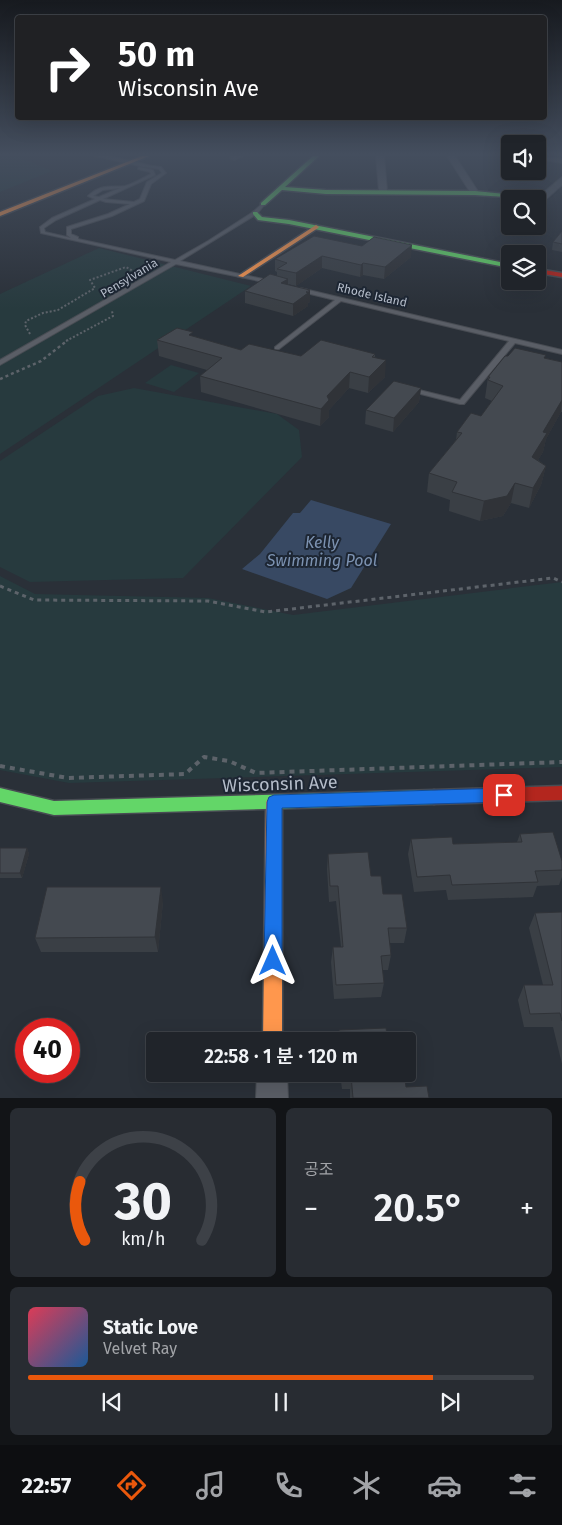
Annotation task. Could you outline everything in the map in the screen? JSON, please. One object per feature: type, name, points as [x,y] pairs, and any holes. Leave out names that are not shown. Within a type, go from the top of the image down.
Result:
[{"type":"street","points":[[0,214],[19,207]]},
{"type":"street","points":[[259,208],[260,219],[274,219],[501,264]]},
{"type":"street","points":[[241,276],[316,227]]},
{"type":"street","points":[[546,272],[561,273]]},
{"type":"street","name":"Wisconsin Ave","points":[[0,795],[54,808],[562,793]]},
{"type":"street","points":[[272,1032],[274,802]]},
{"type":"street","points":[[272,1082],[272,1098]]},
{"type":"lane","points":[[81,207],[54,219],[42,228],[43,233],[277,284]]},
{"type":"lane","points":[[54,219],[88,207]]},
{"type":"lane","points":[[83,241],[69,235],[69,228],[125,207]]},
{"type":"lane","name":"Pensylvania","points":[[0,363],[177,261],[259,208]]},
{"type":"lane","name":"Rhode Island","points":[[295,288],[562,352]]},
{"type":"lane","points":[[277,348],[340,299]]},
{"type":"lane","points":[[411,390],[462,403],[513,341]]},
{"type":"path","points":[[0,586],[34,600],[208,601],[266,612],[553,578],[562,582]]},
{"type":"path","points":[[0,766],[68,778],[185,774],[204,757],[229,761],[256,773],[562,762]]},
{"type":"green space","points":[[99,248],[251,286],[0,454],[0,294]]},
{"type":"green space","points":[[171,365],[199,373],[174,392],[145,383]]},
{"type":"green space","points":[[134,388],[277,414],[299,430],[302,457],[183,578],[30,582],[0,567],[0,461],[98,396]]},
{"type":"green space","points":[[0,576],[35,594],[208,598],[293,615],[562,582],[562,767],[69,783],[0,770]]},
{"type":"water","name":"Kelly Swimming Pool","points":[[311,500],[391,524],[351,588],[327,599],[242,569],[260,554],[293,513],[300,513]]},
{"type":"building","points":[[562,231],[562,244],[553,242]]},
{"type":"building","points":[[314,236],[362,246],[374,237],[412,245],[385,267],[363,263],[361,265],[322,256],[296,273],[277,269],[287,263],[275,259]]},
{"type":"building","points":[[270,274],[288,279],[281,283],[310,290],[293,304],[245,291]]},
{"type":"building","points":[[177,328],[193,332],[189,335],[241,350],[249,344],[301,356],[321,340],[375,354],[372,357],[386,360],[369,377],[350,372],[327,396],[329,400],[321,409],[200,376],[222,358],[157,340]]},
{"type":"building","points":[[515,348],[546,355],[544,358],[562,362],[562,400],[543,432],[547,433],[532,457],[546,466],[533,488],[515,483],[507,496],[484,501],[452,492],[457,482],[429,473],[462,433],[457,432],[471,413],[481,416],[503,386],[488,380],[490,377],[488,377],[505,356],[508,356]]},
{"type":"building","points":[[394,381],[421,388],[394,418],[366,410]]},
{"type":"building","points":[[553,832],[562,861],[562,870],[535,871],[538,882],[452,885],[450,875],[417,877],[411,839],[452,837],[453,844],[522,842],[520,834]]},
{"type":"building","points":[[0,848],[27,848],[20,873],[0,873]]},
{"type":"building","points":[[368,852],[371,876],[381,876],[383,894],[402,894],[407,928],[388,928],[391,955],[381,956],[384,983],[336,985],[333,947],[343,947],[338,886],[330,886],[328,854]]},
{"type":"building","points":[[47,887],[161,887],[155,937],[35,938]]},
{"type":"building","points":[[562,912],[562,1021],[560,1013],[530,1014],[524,985],[553,985],[535,913]]},
{"type":"building","points":[[386,1028],[387,1032],[339,1032],[339,1030]]},
{"type":"building","points":[[352,1082],[405,1082],[406,1087],[427,1086],[429,1098],[353,1098]]},
{"type":"traffic: fast","points":[[255,213],[260,219],[289,222],[501,264]]},
{"type":"traffic: fast","points":[[0,795],[54,808],[434,797]]},
{"type":"traffic: slow","points":[[0,214],[17,207]]},
{"type":"traffic: slow","points":[[241,276],[316,227]]},
{"type":"traffic: slow","points":[[272,1032],[274,802]]},
{"type":"traffic: jam","points":[[546,272],[562,275]]},
{"type":"traffic: jam","points":[[434,797],[562,793]]},
{"type":"route","points":[[273,961],[274,802],[504,795]]}]
